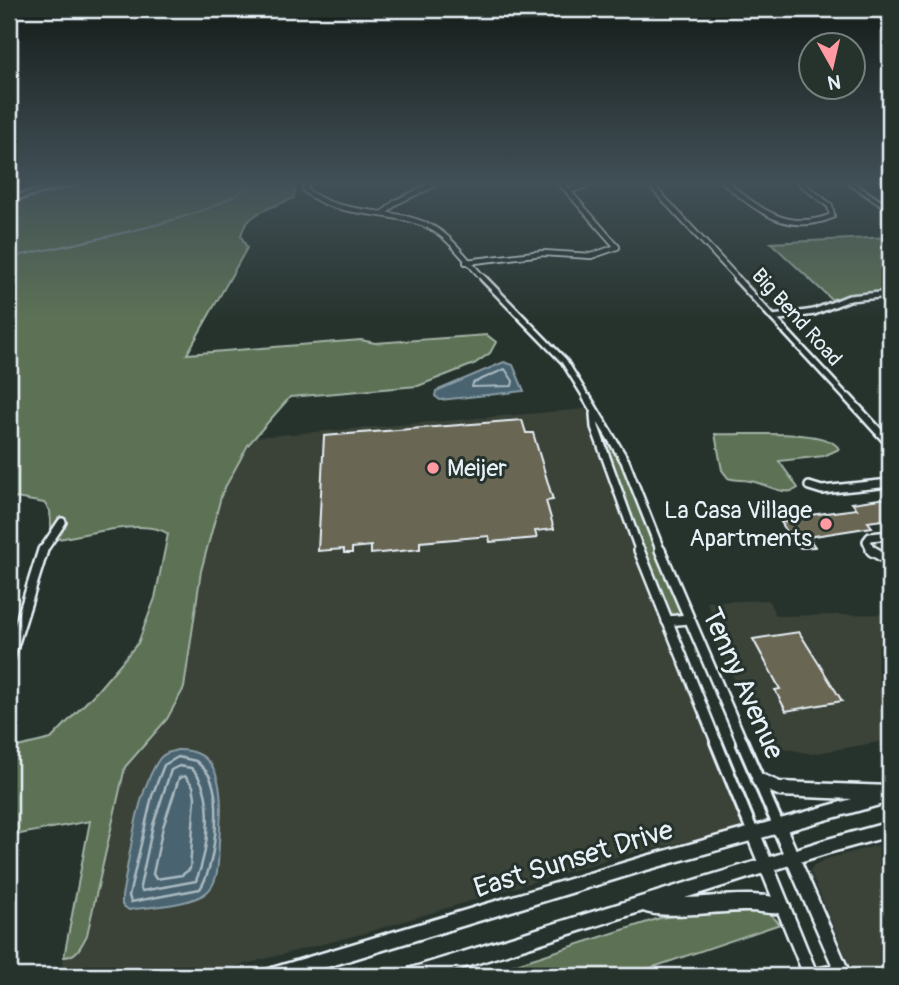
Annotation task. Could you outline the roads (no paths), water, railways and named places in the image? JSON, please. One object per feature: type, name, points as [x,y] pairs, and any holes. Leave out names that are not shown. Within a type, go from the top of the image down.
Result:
[{"type":"main road","points":[[759,780],[780,789],[890,794]]},
{"type":"main road","name":"East Sunset Drive","points":[[272,976],[753,832],[890,794]]},
{"type":"main road","points":[[411,976],[890,829]]},
{"type":"main road","points":[[641,906],[678,908],[761,902],[782,906]]},
{"type":"street","name":"Tenny Avenue","points":[[434,229],[551,345],[569,369],[593,414],[616,443],[689,619],[843,973]]},
{"type":"street","points":[[466,262],[501,256],[548,253],[588,257],[607,255],[617,247],[614,237],[604,229]]},
{"type":"street","name":"Big Bend Road","points":[[691,229],[890,444]]},
{"type":"street","points":[[773,318],[814,312],[849,298],[890,294]]},
{"type":"street","name":"Tenny Avenue","points":[[593,414],[594,426],[667,621],[811,976]]},
{"type":"street","points":[[809,486],[822,490],[890,482]]},
{"type":"street","points":[[625,507],[643,505]]},
{"type":"street","points":[[9,659],[44,547],[62,522]]},
{"type":"street","points":[[890,535],[870,537],[867,541],[872,553],[890,561]]},
{"type":"street","points":[[667,621],[689,619]]},
{"type":"street","points":[[811,976],[843,973]]},
{"type":"water","points":[[504,362],[513,365],[524,391],[440,400],[435,396],[436,391]]},
{"type":"water","points":[[177,750],[194,752],[205,758],[218,782],[221,812],[216,876],[207,892],[192,900],[129,910],[122,905],[122,896],[144,791],[160,759]]},
{"type":"waterway","points":[[9,258],[142,229]]},
{"type":"place","name":"Meijer","points":[[433,468]]},
{"type":"place","name":"La Casa Village Apartments","points":[[826,524]]}]
